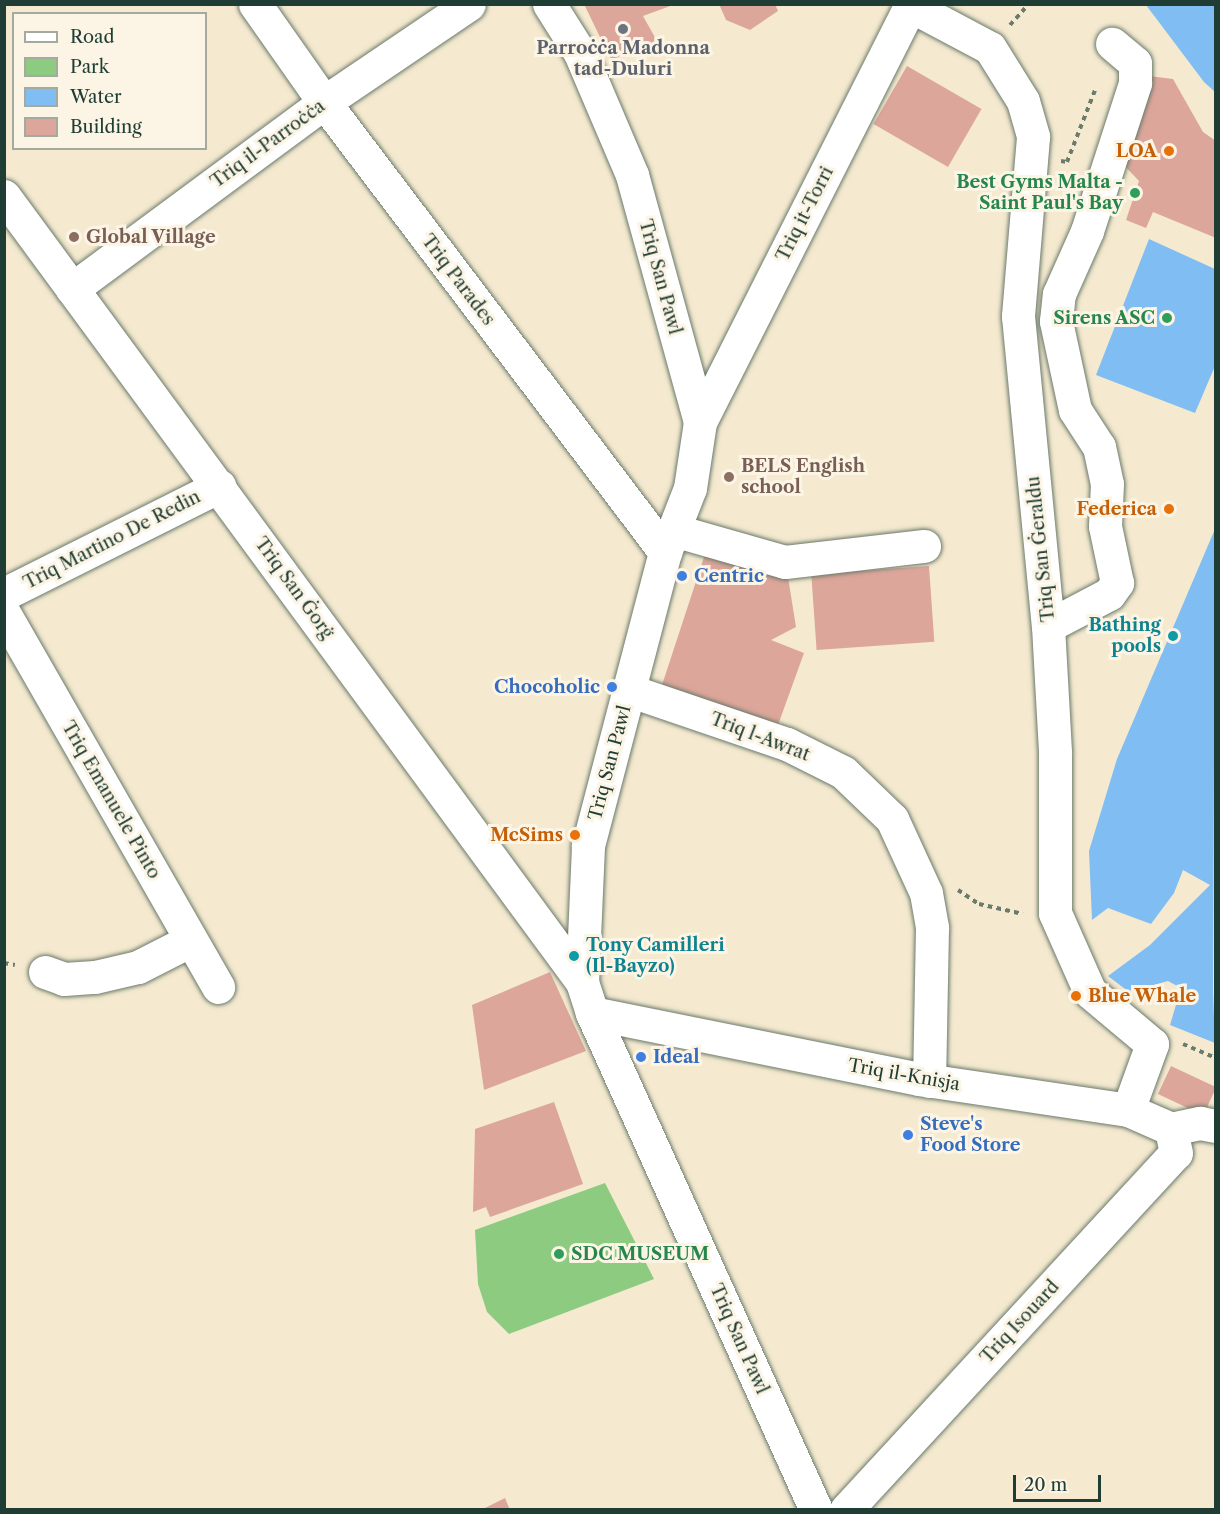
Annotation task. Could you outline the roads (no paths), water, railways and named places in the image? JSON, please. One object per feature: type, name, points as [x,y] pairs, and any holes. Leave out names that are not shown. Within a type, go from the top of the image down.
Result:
[{"type":"street","name":"Triq Parades","points":[[255,4],[324,102],[669,541]]},
{"type":"street","name":"Triq il-Parroċċa","points":[[72,289],[324,102],[469,4]]},
{"type":"street","name":"Triq San Pawl","points":[[549,4],[580,53],[632,175],[700,422],[690,488],[669,541],[588,846],[582,982],[592,1013],[816,1509]]},
{"type":"street","name":"Triq it-Torri","points":[[700,422],[911,5]]},
{"type":"street","name":"Triq San Ġeraldu","points":[[911,5],[990,48],[1023,101],[1033,137],[1033,160],[1018,315],[1048,626],[1058,926],[1090,992],[1152,1044],[1128,1110]]},
{"type":"street","points":[[1048,626],[1109,594],[1117,583],[1105,526],[1107,484],[1099,447],[1075,410],[1056,321],[1059,294],[1087,231],[1135,83],[1135,63],[1112,44]]},
{"type":"street","name":"Triq San Ġorġ","points":[[4,196],[220,486],[582,982]]},
{"type":"street","name":"Triq Martino De Redin","points":[[4,594],[220,486]]},
{"type":"street","points":[[669,541],[785,562],[924,546]]},
{"type":"street","name":"Triq Emanuele Pinto","points":[[4,614],[218,987]]},
{"type":"street","name":"Triq l-Awrat","points":[[628,690],[787,744],[843,772],[892,819],[926,893],[932,928],[929,1081]]},
{"type":"street","points":[[45,972],[64,979],[95,977],[138,967],[191,940]]},
{"type":"street","name":"Triq il-Knisja","points":[[592,1013],[929,1081],[1128,1110],[1171,1129]]},
{"type":"street","points":[[1171,1129],[1200,1124],[1215,1126]]},
{"type":"street","name":"Triq Isouard","points":[[846,1509],[1176,1153],[1171,1129]]},
{"type":"water","points":[[1146,5],[1215,5],[1215,92],[1204,82]]},
{"type":"water","name":"Sirens ASC","points":[[1149,239],[1215,269],[1215,366],[1195,413],[1096,375]]},
{"type":"water","points":[[1215,529],[1213,992],[1215,1043],[1170,1025],[1181,988],[1168,981],[1129,992],[1108,976],[1150,945],[1210,885],[1183,870],[1174,893],[1151,924],[1108,908],[1092,920],[1089,851],[1117,759]]},
{"type":"place","name":"Parroċċa Madonna tad-Duluri","points":[[623,29]]},
{"type":"place","name":"LOA","points":[[1169,151]]},
{"type":"place","name":"Best Gyms Malta - Saint Paul's Bay","points":[[1135,193]]},
{"type":"place","name":"Global Village","points":[[74,237]]},
{"type":"place","name":"Sirens ASC","points":[[1167,318]]},
{"type":"place","name":"BELS English school","points":[[729,477]]},
{"type":"place","name":"Federica","points":[[1169,509]]},
{"type":"place","name":"Centric","points":[[682,576]]},
{"type":"place","name":"Bathing pools","points":[[1173,636]]},
{"type":"place","name":"Chocoholic","points":[[612,687]]},
{"type":"place","name":"McSims","points":[[575,835]]},
{"type":"place","name":"Tony Camilleri (Il-Bayzo)","points":[[574,956]]},
{"type":"place","name":"Blue Whale","points":[[1076,996]]},
{"type":"place","name":"Ideal","points":[[641,1057]]},
{"type":"place","name":"Steve's Food Store","points":[[908,1135]]},
{"type":"place","name":"SDC MUSEUM","points":[[559,1254]]}]
